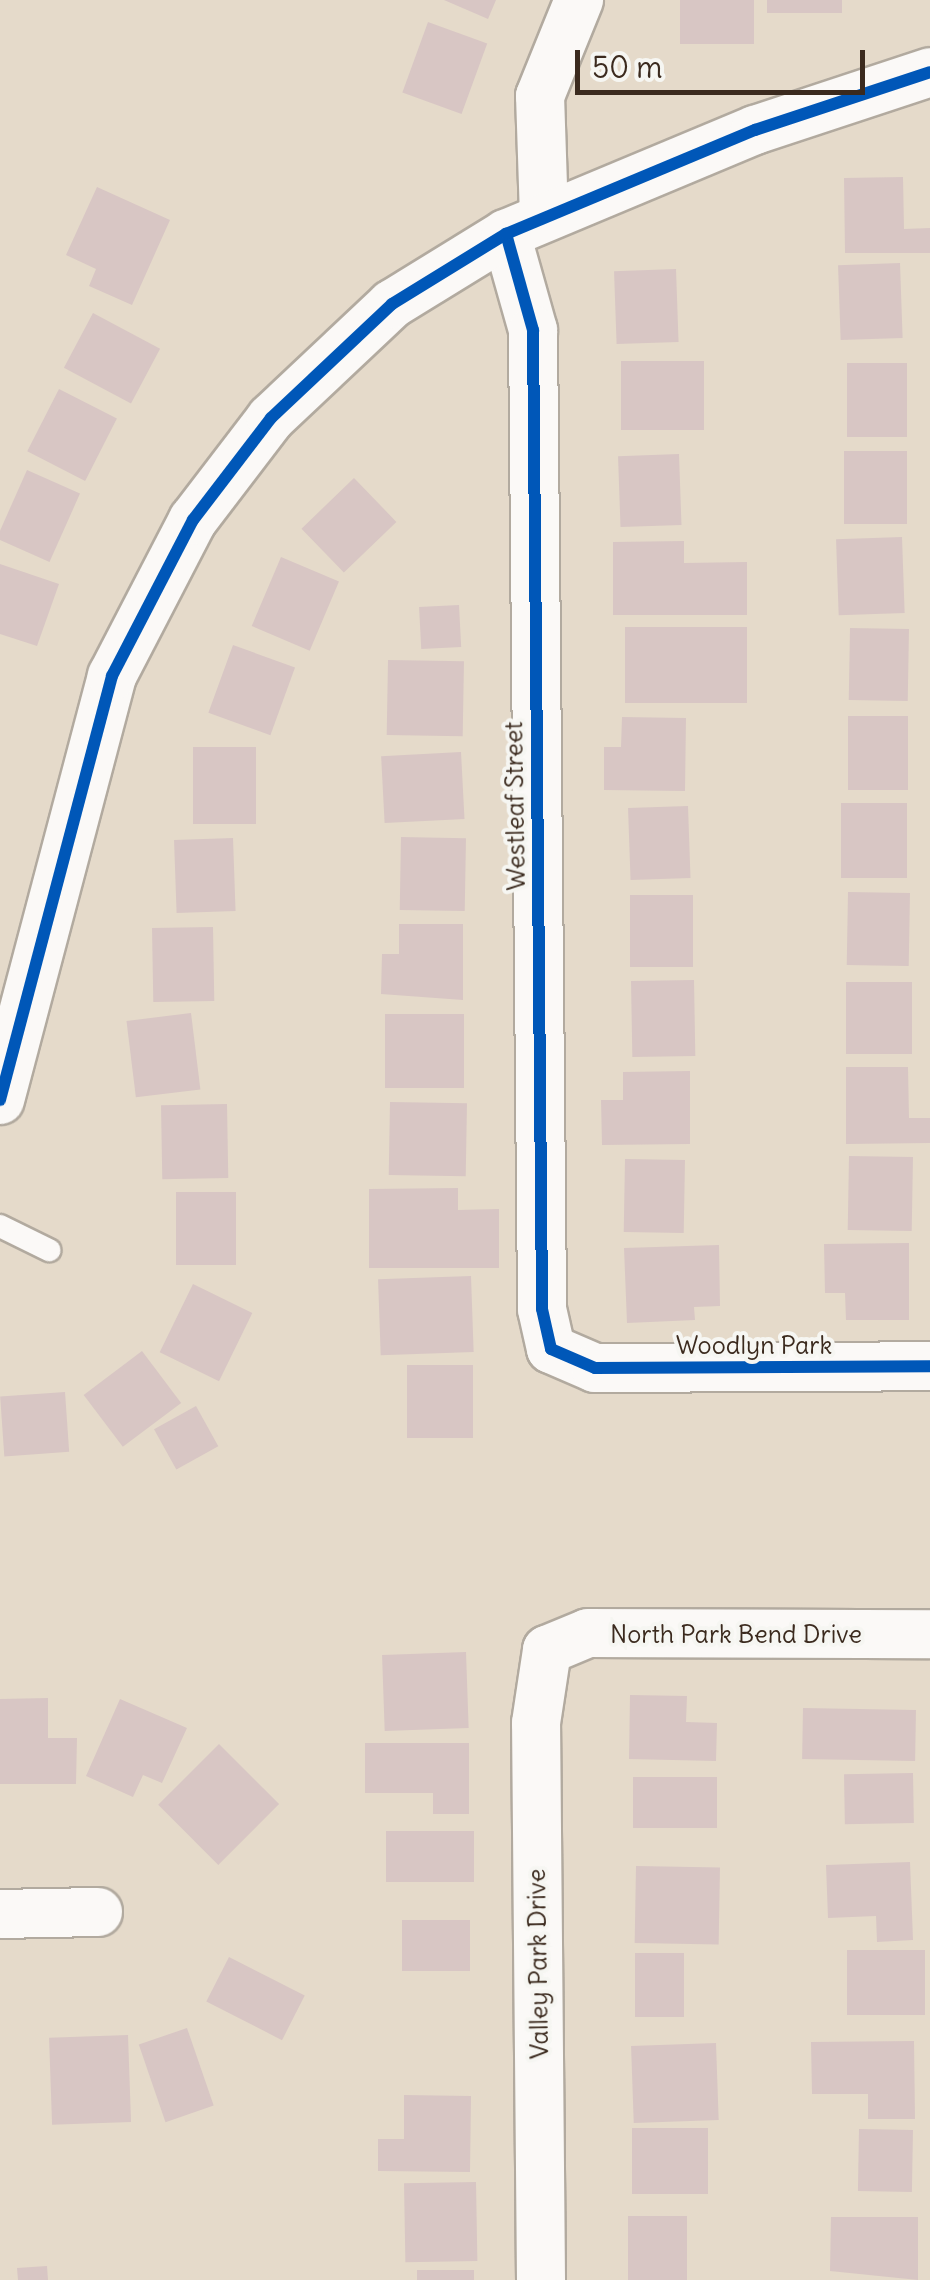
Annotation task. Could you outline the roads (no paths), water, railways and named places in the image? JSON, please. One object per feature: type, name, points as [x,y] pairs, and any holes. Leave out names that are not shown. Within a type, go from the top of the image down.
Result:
[{"type":"street","name":"Westleaf Street","points":[[578,1366],[550,1349],[542,1309],[533,330],[525,225],[540,96],[579,0]]},
{"type":"street","points":[[0,1100],[30,1013],[96,723],[149,591],[193,520],[318,367],[392,304],[525,225],[930,72]]},
{"type":"street","name":"Woodlyn Park","points":[[578,1366],[930,1366]]},
{"type":"street","name":"North Park Bend Drive","points":[[547,1650],[588,1633],[930,1634]]},
{"type":"street","name":"Valley Park Drive","points":[[542,2280],[536,1723],[547,1650]]},
{"type":"street","points":[[0,1914],[98,1912]]},
{"type":"lane","points":[[0,1226],[50,1250]]}]
